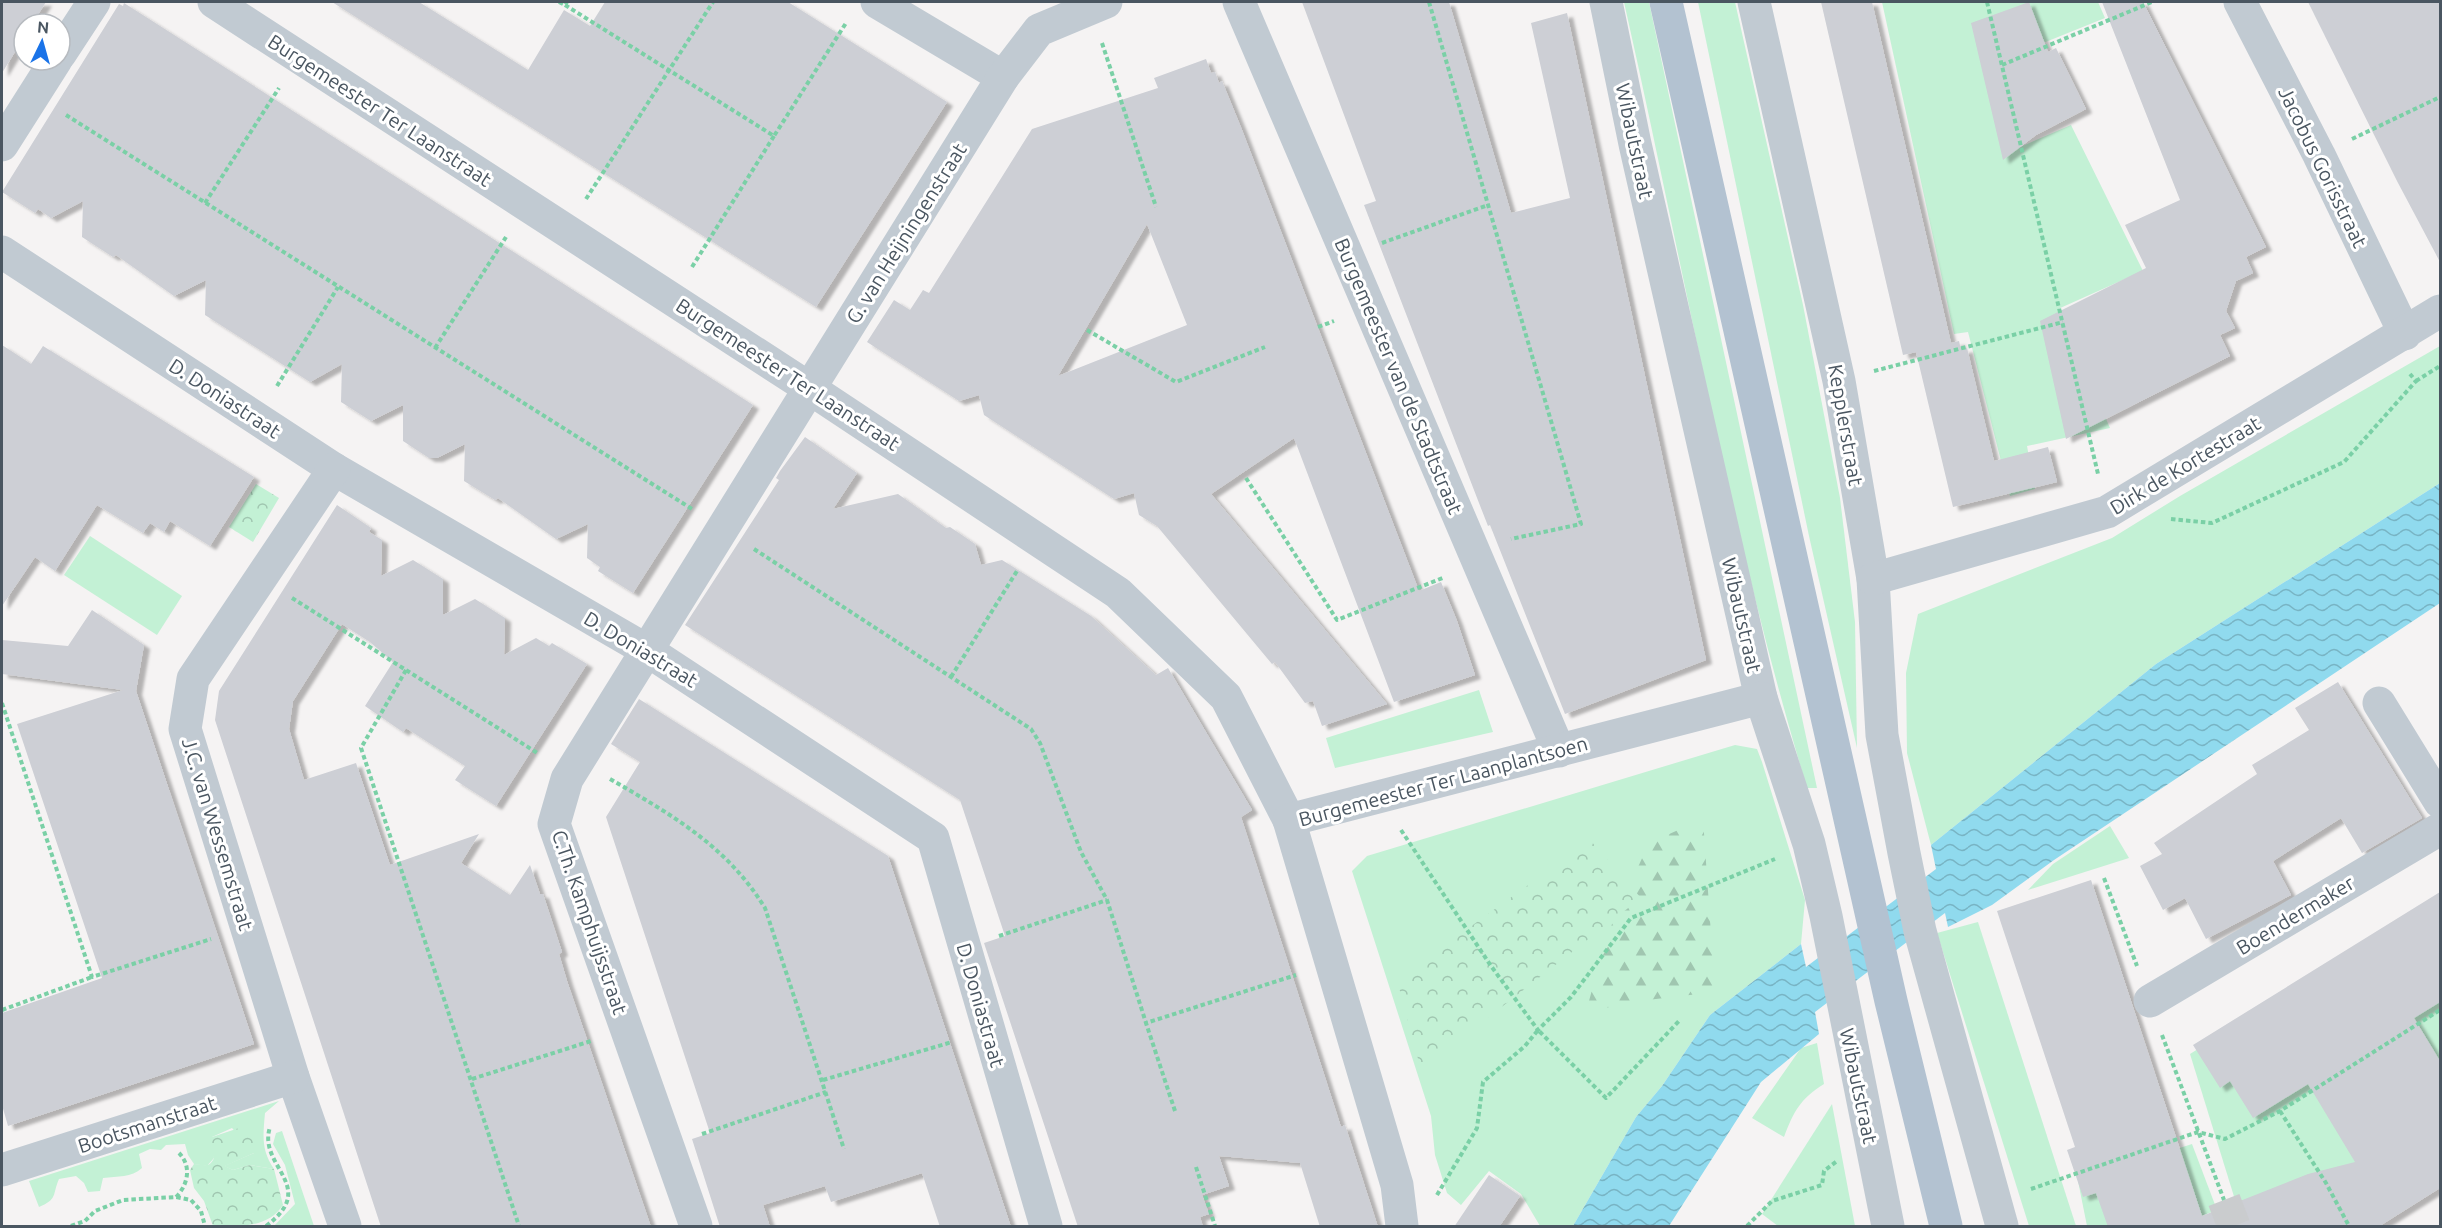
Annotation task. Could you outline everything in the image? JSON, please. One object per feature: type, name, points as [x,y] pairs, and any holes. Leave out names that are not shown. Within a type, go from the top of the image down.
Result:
[{"type":"main road","points":[[1666,2],[1809,628],[1891,1001],[1946,1227]]},
{"type":"street","points":[[72,36],[94,2]]},
{"type":"street","name":"Burgemeester Ter Laanstraat","points":[[214,2],[809,388],[1118,593],[1226,697],[1289,820]]},
{"type":"street","points":[[877,2],[1003,77]]},
{"type":"street","name":"Burgemeester van de Stadtstraat","points":[[1239,2],[1559,751]]},
{"type":"street","name":"Wibautstraat","points":[[1606,2],[1635,144],[1761,698],[1809,844],[1826,916],[1888,1227]]},
{"type":"street","name":"Kepplerstraat","points":[[1754,2],[1839,381],[1873,579],[1882,735],[1904,853],[1923,943],[2002,1227]]},
{"type":"street","name":"Jacobus Gorisstraat","points":[[2240,2],[2319,154],[2396,339]]},
{"type":"street","name":"G. van Heijningenstraat","points":[[809,388],[1003,77],[1039,30],[1098,5]]},
{"type":"street","points":[[2,145],[48,72]]},
{"type":"street","name":"D. Doniastraat","points":[[2,252],[334,469],[648,651],[933,838],[1046,1227]]},
{"type":"street","name":"Dirk de Kortestraat","points":[[1873,579],[2107,512],[2440,311]]},
{"type":"street","name":"C.Th. Kamphuijsstraat","points":[[696,1227],[554,825],[574,767],[809,388]]},
{"type":"street","name":"J.C. van Wessemstraat","points":[[334,469],[193,679],[185,729],[293,1077],[345,1227]]},
{"type":"street","name":"Burgemeester Ter Laanplantsoen","points":[[1402,1227],[1397,1185],[1289,820],[1761,698]]},
{"type":"street","points":[[2379,703],[2440,802]]},
{"type":"street","name":"Boendermaker","points":[[2150,1001],[2440,829]]},
{"type":"street","name":"Bootsmanstraat","points":[[2,1170],[293,1077]]},
{"type":"path","points":[[559,2],[566,3],[774,136]]},
{"type":"path","points":[[566,230],[712,2]]},
{"type":"path","points":[[1246,478],[1337,620],[1475,555],[1581,524],[1429,2]]},
{"type":"path","points":[[1987,2],[2107,512]]},
{"type":"path","points":[[2002,65],[2152,2]]},
{"type":"path","points":[[1098,5],[1156,207]]},
{"type":"path","points":[[672,299],[847,21]]},
{"type":"path","points":[[206,203],[298,57]]},
{"type":"path","points":[[34,95],[723,529],[1031,729],[1040,742],[1082,852],[1107,900],[1175,1111]]},
{"type":"path","points":[[2319,154],[2440,97]]},
{"type":"path","points":[[435,348],[526,205]]},
{"type":"path","points":[[1348,256],[1488,205]]},
{"type":"path","points":[[256,419],[338,287]]},
{"type":"path","points":[[1839,381],[2063,322]]},
{"type":"path","points":[[1087,330],[1176,382],[1265,347]]},
{"type":"path","points":[[2396,339],[2416,381]]},
{"type":"path","points":[[2165,519],[2212,524],[2344,462],[2416,381],[2440,366]]},
{"type":"path","points":[[951,677],[1037,539]]},
{"type":"path","points":[[261,578],[406,670],[574,767],[687,825],[713,845],[748,881],[765,908],[844,1149]]},
{"type":"path","points":[[406,670],[361,748],[519,1227]]},
{"type":"path","points":[[2,704],[92,977]]},
{"type":"path","points":[[1379,797],[1491,966],[1538,1030],[1606,1098],[1680,1020]]},
{"type":"path","points":[[1435,1197],[1477,1128],[1483,1082],[1525,1046],[1571,997],[1631,918],[1776,858]]},
{"type":"path","points":[[964,948],[1107,900]]},
{"type":"path","points":[[2,1010],[92,977],[247,928]]},
{"type":"path","points":[[1146,1023],[1331,964]]},
{"type":"path","points":[[2059,1179],[2198,1132],[2225,1139],[2280,1111],[2440,1010]]},
{"type":"path","points":[[472,1079],[626,1029]]},
{"type":"path","points":[[823,1080],[988,1032]]},
{"type":"path","points":[[667,1146],[826,1092]]},
{"type":"path","points":[[2280,1111],[2326,1183],[2349,1227]]},
{"type":"path","points":[[173,1149],[184,1159],[187,1166],[184,1186],[176,1197]]},
{"type":"path","points":[[1747,1227],[1772,1201],[1822,1185],[1824,1172],[1831,1164],[1844,1156]]},
{"type":"path","points":[[1196,1167],[1215,1227]]},
{"type":"path","points":[[71,1227],[85,1221],[95,1211],[123,1200],[176,1197],[190,1200],[201,1211],[205,1227]]},
{"type":"green space","points":[[1624,2],[1649,2],[1817,788],[1807,788],[1754,593],[1708,397]]},
{"type":"green space","points":[[1698,2],[1735,2],[1803,305],[1840,498],[1855,622],[1857,748],[1809,536]]},
{"type":"green space","points":[[1882,2],[2098,2],[2105,18],[1999,61],[2020,147],[2071,125],[2143,271],[2058,309],[2110,428],[2027,446],[2035,489],[2010,496],[1968,332],[1954,334]]},
{"type":"green space","points":[[2440,346],[2440,483],[2156,664],[1931,845],[1907,753],[1906,673],[1918,614],[2112,538],[2180,496]]},
{"type":"green space","points":[[256,484],[279,498],[253,542],[229,527]]},
{"type":"green space","points":[[90,536],[182,596],[157,635],[64,575]]},
{"type":"green space","points":[[1479,690],[1493,732],[1335,768],[1326,738]]},
{"type":"green space","points":[[1735,745],[1757,749],[1762,762],[1805,900],[1801,944],[1710,1015],[1662,1086],[1636,1117],[1573,1226],[1540,1226],[1521,1194],[1489,1171],[1461,1205],[1447,1193],[1435,1155],[1431,1116],[1352,871],[1367,856]]},
{"type":"green space","points":[[1703,819],[1715,992],[1639,1001],[1586,1012],[1607,935],[1649,843]]},
{"type":"green space","points":[[2110,826],[2129,858],[2028,890],[2053,864]]},
{"type":"green space","points":[[1590,840],[1641,898],[1421,1070],[1397,980]]},
{"type":"green space","points":[[2440,898],[2440,1117],[2342,1178],[2236,1203],[2190,1054]]},
{"type":"green space","points":[[1978,922],[2076,1226],[2029,1226],[1937,933]]},
{"type":"green space","points":[[1817,1043],[1824,1084],[1799,1106],[1784,1137],[1752,1118],[1801,1048]]},
{"type":"green space","points":[[279,1101],[265,1113],[264,1121],[265,1149],[274,1169],[250,1165],[233,1170],[224,1166],[254,1153],[232,1128],[212,1137],[214,1158],[207,1166],[194,1164],[185,1144],[166,1145],[161,1150],[150,1149],[139,1154],[142,1168],[133,1174],[103,1178],[100,1191],[88,1192],[84,1183],[76,1176],[59,1179],[52,1199],[39,1207],[29,1181]]},
{"type":"green space","points":[[1832,1104],[1855,1226],[1778,1226],[1762,1214]]},
{"type":"green space","points":[[248,1125],[253,1129],[259,1147],[254,1153],[225,1166],[233,1170],[250,1165],[274,1169],[283,1205],[277,1213],[261,1222],[243,1226],[213,1226],[204,1201],[194,1188],[190,1170],[194,1164],[210,1164],[214,1158],[208,1145],[212,1137]]},
{"type":"green space","points":[[282,1131],[314,1226],[274,1226],[295,1204],[285,1165],[273,1144],[276,1133]]},
{"type":"green space","points":[[2192,1144],[2217,1210],[2176,1226],[2087,1226],[2078,1181]]},
{"type":"water","points":[[2440,483],[2440,603],[2054,860],[1992,905],[1948,927],[1945,913],[1815,1012],[1819,1034],[1761,1082],[1669,1226],[1573,1226],[1636,1117],[1662,1086],[1710,1015],[1801,944],[1806,967],[1936,869],[1931,845],[2156,664]]},
{"type":"building","points":[[2,2],[46,2],[40,12],[12,12],[12,57],[2,73]]},
{"type":"building","points":[[332,2],[419,2],[528,70],[564,10],[590,26],[605,2],[788,2],[947,102],[816,307]]},
{"type":"building","points":[[1302,2],[1449,2],[1511,213],[1570,198],[1531,23],[1567,13],[1706,660],[1565,714],[1490,525],[1488,526],[1364,205],[1376,201]]},
{"type":"building","points":[[1821,2],[1872,2],[1951,343],[1959,341],[1961,350],[1967,348],[1994,461],[2048,447],[2057,482],[1953,507],[1916,352],[1903,355]]},
{"type":"building","points":[[2029,2],[2048,52],[2056,48],[2086,109],[2036,135],[2003,160],[1971,23]]},
{"type":"building","points":[[2102,2],[2143,2],[2266,247],[2246,257],[2253,273],[2236,281],[2226,311],[2235,328],[2220,335],[2230,356],[2066,439],[2040,321],[2146,268],[2125,225],[2180,200]]},
{"type":"building","points":[[2308,2],[2440,2],[2440,262],[2397,181]]},
{"type":"building","points":[[124,3],[753,405],[633,593],[598,571],[600,567],[587,558],[588,524],[556,539],[498,498],[495,500],[464,481],[465,444],[437,458],[429,458],[403,441],[403,405],[371,421],[341,402],[342,364],[310,382],[205,315],[206,280],[174,296],[116,255],[113,257],[82,237],[83,201],[51,218],[38,209],[35,213],[2,192],[119,4],[123,6]]},
{"type":"building","points":[[1206,59],[1211,73],[1215,72],[1219,83],[1222,81],[1419,591],[1441,582],[1475,675],[1394,702],[1294,438],[1211,494],[1387,704],[1322,726],[1313,701],[1305,703],[1275,662],[1272,664],[1157,526],[1139,515],[1134,493],[1114,499],[984,415],[979,395],[959,401],[867,342],[894,300],[910,310],[923,290],[929,293],[1032,129],[1158,88],[1154,78]],"holes":[[[1147,224],[1187,325],[1058,376]]]},
{"type":"building","points":[[2,345],[31,364],[43,346],[254,477],[210,546],[170,521],[164,532],[150,523],[143,533],[97,505],[55,571],[35,557],[2,606]]},
{"type":"building","points":[[805,437],[857,473],[833,509],[898,494],[946,528],[950,527],[975,544],[981,565],[1002,560],[1091,616],[1156,675],[1168,668],[1252,810],[1241,817],[1341,1127],[1345,1125],[1378,1227],[1320,1227],[1300,1163],[1219,1156],[1229,1186],[1202,1195],[1209,1214],[1200,1217],[1203,1227],[1078,1227],[984,943],[1005,936],[960,800],[685,625],[779,480],[776,478],[780,471]]},
{"type":"building","points":[[337,505],[371,528],[369,532],[382,540],[381,576],[413,560],[443,579],[443,615],[475,599],[505,618],[504,655],[536,638],[549,646],[552,643],[587,664],[496,806],[455,780],[465,766],[406,728],[403,732],[365,706],[393,662],[370,642],[342,624],[293,701],[289,729],[304,780],[356,763],[390,865],[479,834],[461,863],[510,895],[530,865],[540,894],[543,894],[562,952],[559,954],[567,981],[651,1227],[381,1227],[215,720],[219,691]]},
{"type":"building","points":[[92,610],[144,645],[136,691],[254,1044],[8,1126],[2,1105],[2,1013],[102,978],[17,724],[123,690],[2,674],[2,640],[68,646]]},
{"type":"building","points":[[2338,682],[2422,818],[2362,853],[2341,818],[2273,861],[2291,895],[2206,939],[2185,898],[2163,910],[2140,866],[2162,854],[2154,843],[2257,774],[2252,765],[2309,730],[2295,708]]},
{"type":"building","points":[[639,699],[888,856],[1011,1227],[940,1227],[922,1173],[831,1202],[825,1186],[763,1205],[770,1227],[720,1227],[692,1139],[710,1133],[606,817],[640,762],[611,744]]},
{"type":"building","points":[[2091,880],[2202,1216],[2308,1174],[2355,1162],[2308,1084],[2253,1118],[2230,1081],[2220,1088],[2193,1045],[2440,892],[2440,1002],[2414,1018],[2440,1061],[2440,1188],[2378,1227],[2108,1227],[2096,1193],[2083,1197],[2067,1150],[2075,1147],[1997,911]]},
{"type":"building","points":[[1489,1175],[1520,1196],[1499,1227],[1454,1227]]},
{"type":"tunnel","points":[[2224,1200],[2234,1226]]}]
